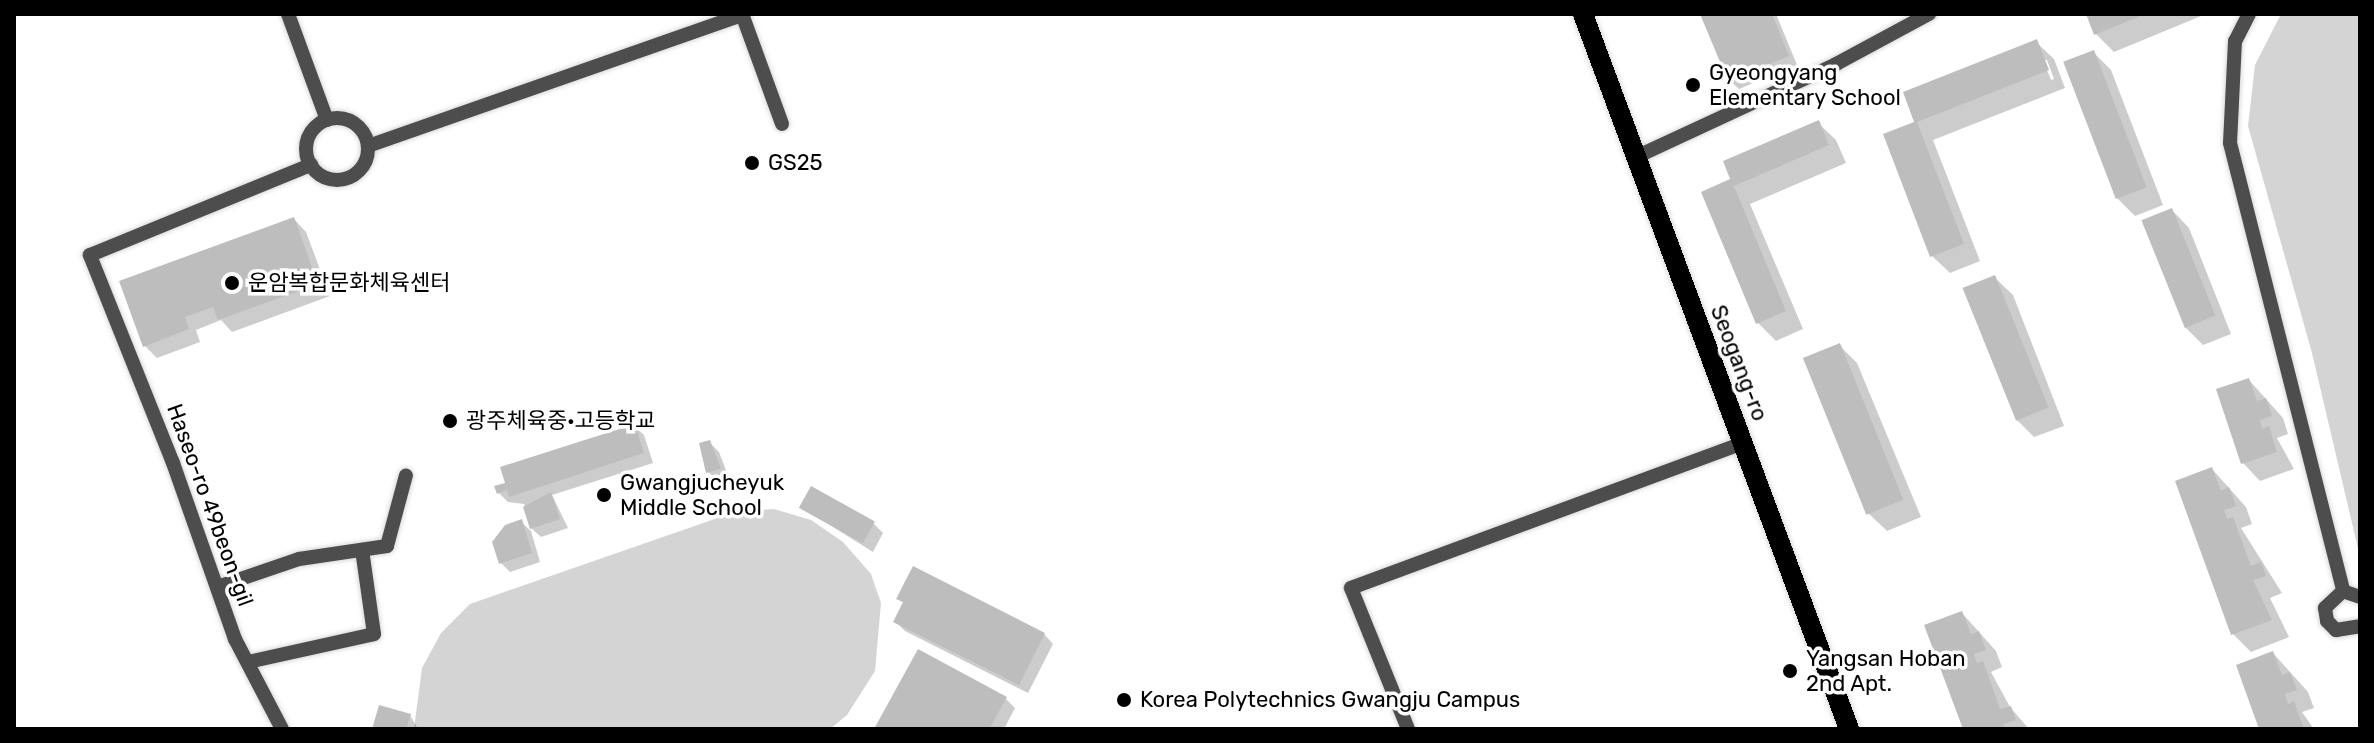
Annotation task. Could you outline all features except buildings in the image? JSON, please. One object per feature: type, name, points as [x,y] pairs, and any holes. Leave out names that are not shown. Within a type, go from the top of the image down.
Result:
[{"type":"main road","name":"Seogang-ro","points":[[1583,14],[1849,729]]},
{"type":"street","points":[[288,14],[327,120]]},
{"type":"street","points":[[368,146],[743,14],[782,124]]},
{"type":"street","points":[[1636,157],[1836,64],[1929,14]]},
{"type":"street","points":[[2249,14],[2235,41],[2230,143],[2343,591]]},
{"type":"street","points":[[327,120],[351,121],[368,146],[363,167],[345,179],[324,177],[311,165],[308,140],[327,120]]},
{"type":"street","name":"Haseo-ro 49beon-gil","points":[[282,729],[248,662],[217,587],[90,255],[311,165]]},
{"type":"street","points":[[1408,729],[1351,588],[1744,443]]},
{"type":"street","points":[[217,587],[299,559],[387,546],[406,475]]},
{"type":"street","points":[[248,662],[374,634],[362,550]]},
{"type":"street","points":[[2343,591],[2360,597]]},
{"type":"street","points":[[2343,591],[2327,602],[2327,621],[2342,632],[2360,626]]},
{"type":"shaded area","points":[[2281,14],[2360,14],[2360,557],[2312,353],[2248,126],[2255,65]]},
{"type":"shaded area","points":[[774,509],[811,520],[843,542],[871,574],[881,603],[875,671],[847,715],[830,729],[414,729],[422,668],[441,633],[470,604],[735,512]]},
{"type":"place","name":"Gyeongyang Elementary School","points":[[1693,85]]},
{"type":"place","name":"GS25","points":[[752,163]]},
{"type":"place","name":"운암복합문화체육센터","points":[[232,283]]},
{"type":"place","name":"광주체육중·고등학교","points":[[450,421]]},
{"type":"place","name":"Gwangjucheyuk Middle School","points":[[604,495]]},
{"type":"place","name":"Yangsan Hoban 2nd Apt.","points":[[1790,671]]},
{"type":"place","name":"Korea Polytechnics Gwangju Campus","points":[[1124,700]]}]
